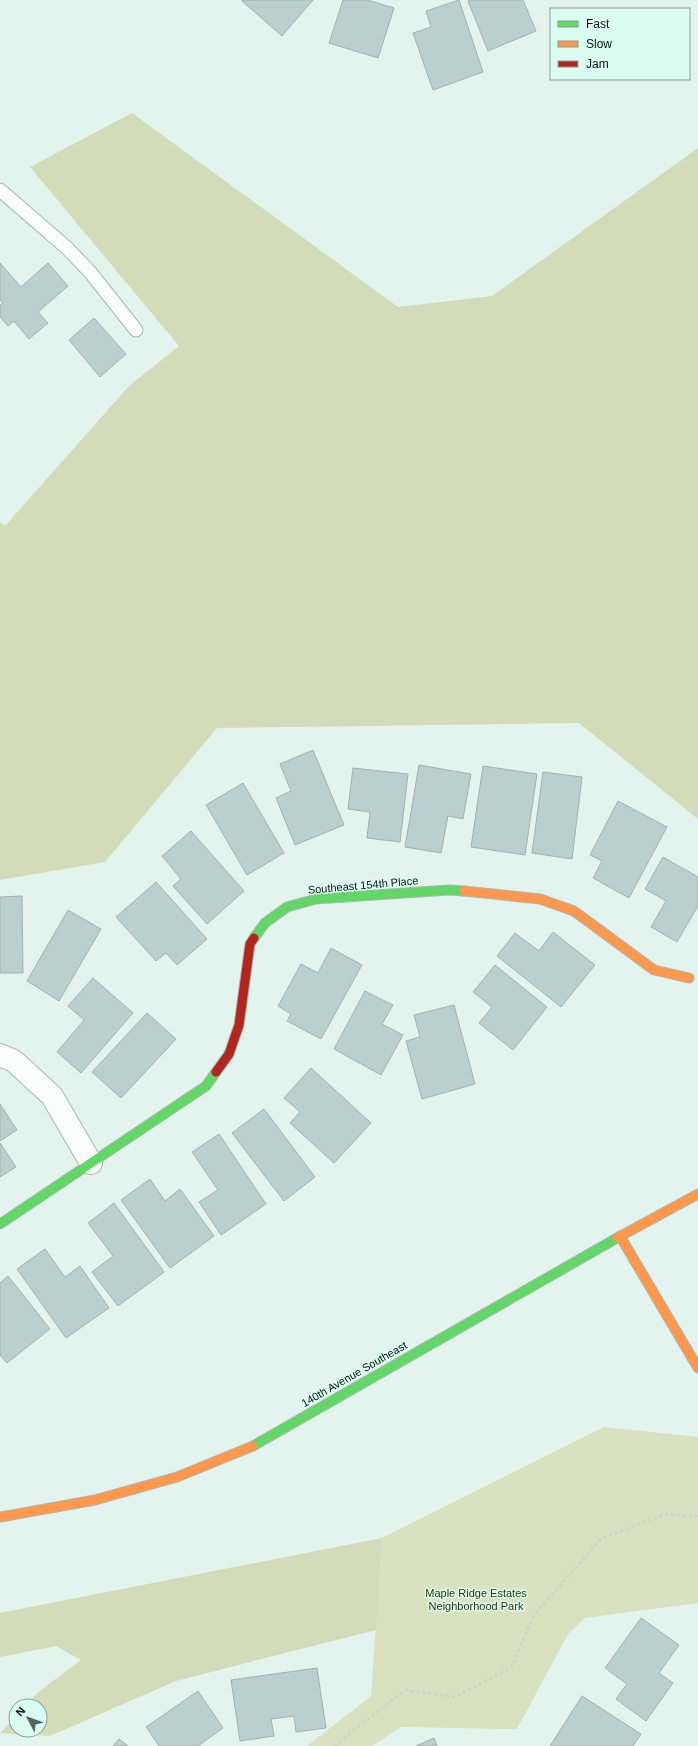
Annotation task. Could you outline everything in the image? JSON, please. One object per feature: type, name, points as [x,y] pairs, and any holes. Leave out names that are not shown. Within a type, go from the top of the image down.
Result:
[{"type":"street","name":"Southeast 154th Place","points":[[0,1224],[206,1086],[228,1054],[239,1025],[250,944],[265,923],[288,907],[316,899],[449,890],[540,899],[574,910],[654,970],[689,978]]},
{"type":"street","points":[[0,1055],[14,1061],[52,1096],[91,1163]]},
{"type":"street","name":"140th Avenue Southeast","points":[[0,1517],[95,1500],[177,1477],[243,1451],[620,1236],[698,1194]]},
{"type":"street","points":[[620,1236],[698,1368]]},
{"type":"lane","points":[[0,190],[67,248],[90,272],[136,330]]},
{"type":"path","points":[[334,1746],[405,1690],[455,1697],[512,1667],[533,1616],[602,1538],[666,1514],[698,1516]]},
{"type":"green space","points":[[132,113],[398,307],[492,296],[698,148],[698,819],[579,723],[217,728],[105,862],[0,880],[0,522],[5,526],[129,386],[179,346],[30,167]]},
{"type":"green space","name":"Maple Ridge Estates Neighborhood Park","points":[[604,1427],[698,1437],[698,1603],[585,1618],[568,1634],[517,1729],[401,1727],[372,1746],[307,1746],[371,1696],[382,1538]]},
{"type":"green space","points":[[382,1538],[376,1630],[176,1681],[50,1736],[48,1736],[48,1698],[32,1698],[81,1660],[56,1646],[0,1657],[0,1613]]},
{"type":"green space","points":[[8,1724],[8,1733],[0,1733]]},
{"type":"building","points":[[313,0],[282,36],[242,1]]},
{"type":"building","points":[[343,0],[368,0],[394,8],[378,58],[329,43]]},
{"type":"building","points":[[459,0],[483,72],[433,90],[413,33],[431,27],[426,11]]},
{"type":"building","points":[[523,0],[536,31],[488,51],[468,1]]},
{"type":"building","points":[[0,263],[21,287],[48,263],[68,286],[38,312],[48,323],[29,339],[14,321],[8,326],[0,317],[0,305],[3,303],[0,300]]},
{"type":"building","points":[[94,318],[126,354],[100,377],[69,340]]},
{"type":"building","points":[[313,750],[344,825],[295,845],[276,798],[291,791],[280,764]]},
{"type":"building","points":[[419,765],[471,774],[463,819],[448,816],[441,853],[405,847]]},
{"type":"building","points":[[483,766],[537,774],[525,855],[471,847]]},
{"type":"building","points":[[353,768],[408,774],[400,842],[367,838],[370,812],[348,809]]},
{"type":"building","points":[[543,772],[582,777],[572,859],[532,853]]},
{"type":"building","points":[[243,783],[284,853],[247,875],[206,805]]},
{"type":"building","points":[[618,801],[667,827],[629,898],[593,878],[602,861],[590,855]]},
{"type":"building","points":[[191,831],[244,891],[207,924],[173,886],[181,879],[162,856]]},
{"type":"building","points":[[663,857],[698,877],[698,906],[677,942],[651,927],[666,901],[645,889]]},
{"type":"building","points":[[156,882],[207,939],[177,965],[166,953],[156,961],[116,917]]},
{"type":"building","points":[[22,896],[23,973],[0,973],[0,897]]},
{"type":"building","points":[[68,910],[101,929],[59,1001],[27,981]]},
{"type":"building","points":[[553,932],[595,965],[561,1007],[497,956],[515,933],[539,951]]},
{"type":"building","points":[[331,948],[362,965],[321,1039],[287,1021],[291,1014],[278,1006],[301,964],[318,973]]},
{"type":"building","points":[[495,965],[547,1007],[513,1050],[479,1023],[492,1007],[473,992]]},
{"type":"building","points":[[93,978],[133,1013],[81,1073],[57,1052],[84,1020],[68,1006]]},
{"type":"building","points":[[365,991],[393,1005],[382,1024],[403,1035],[381,1075],[334,1049]]},
{"type":"building","points":[[454,1005],[475,1084],[422,1099],[406,1041],[420,1037],[414,1015]]},
{"type":"building","points":[[147,1013],[176,1039],[121,1098],[92,1072]]},
{"type":"building","points":[[311,1068],[371,1123],[334,1163],[290,1123],[300,1112],[284,1098]]},
{"type":"building","points":[[0,1104],[17,1130],[0,1141]]},
{"type":"building","points":[[264,1109],[315,1177],[284,1201],[232,1133]]},
{"type":"building","points":[[219,1134],[266,1204],[221,1235],[199,1202],[218,1190],[192,1152]]},
{"type":"building","points":[[0,1143],[16,1167],[0,1177]]},
{"type":"building","points":[[150,1179],[165,1201],[180,1189],[214,1236],[170,1268],[121,1200]]},
{"type":"building","points":[[114,1203],[164,1272],[118,1306],[92,1272],[113,1256],[88,1223]]},
{"type":"building","points":[[45,1249],[65,1277],[80,1266],[109,1308],[66,1338],[17,1269]]},
{"type":"building","points":[[8,1276],[50,1329],[7,1363],[0,1355],[0,1283]]},
{"type":"building","points":[[641,1618],[679,1645],[659,1673],[673,1683],[646,1721],[616,1699],[627,1684],[605,1668]]},
{"type":"building","points":[[317,1668],[326,1728],[296,1732],[294,1716],[271,1719],[274,1736],[240,1741],[231,1680]]},
{"type":"building","points":[[198,1691],[223,1728],[198,1746],[159,1746],[146,1727]]},
{"type":"building","points":[[582,1696],[641,1734],[633,1746],[550,1746]]},
{"type":"building","points":[[434,1738],[437,1746],[416,1746]]},
{"type":"building","points":[[119,1739],[128,1746],[113,1746]]},
{"type":"traffic: fast","points":[[254,938],[265,923],[287,907],[316,899],[449,890],[464,891]]},
{"type":"traffic: fast","points":[[0,1224],[206,1086],[216,1072]]},
{"type":"traffic: fast","points":[[253,1446],[617,1238]]},
{"type":"traffic: slow","points":[[464,891],[540,899],[574,911],[654,970],[689,978]]},
{"type":"traffic: slow","points":[[617,1238],[698,1194]]},
{"type":"traffic: slow","points":[[620,1236],[698,1368]]},
{"type":"traffic: slow","points":[[0,1517],[95,1500],[177,1477],[253,1446]]},
{"type":"traffic: jam","points":[[216,1072],[229,1054],[239,1025],[250,944],[254,938]]}]
